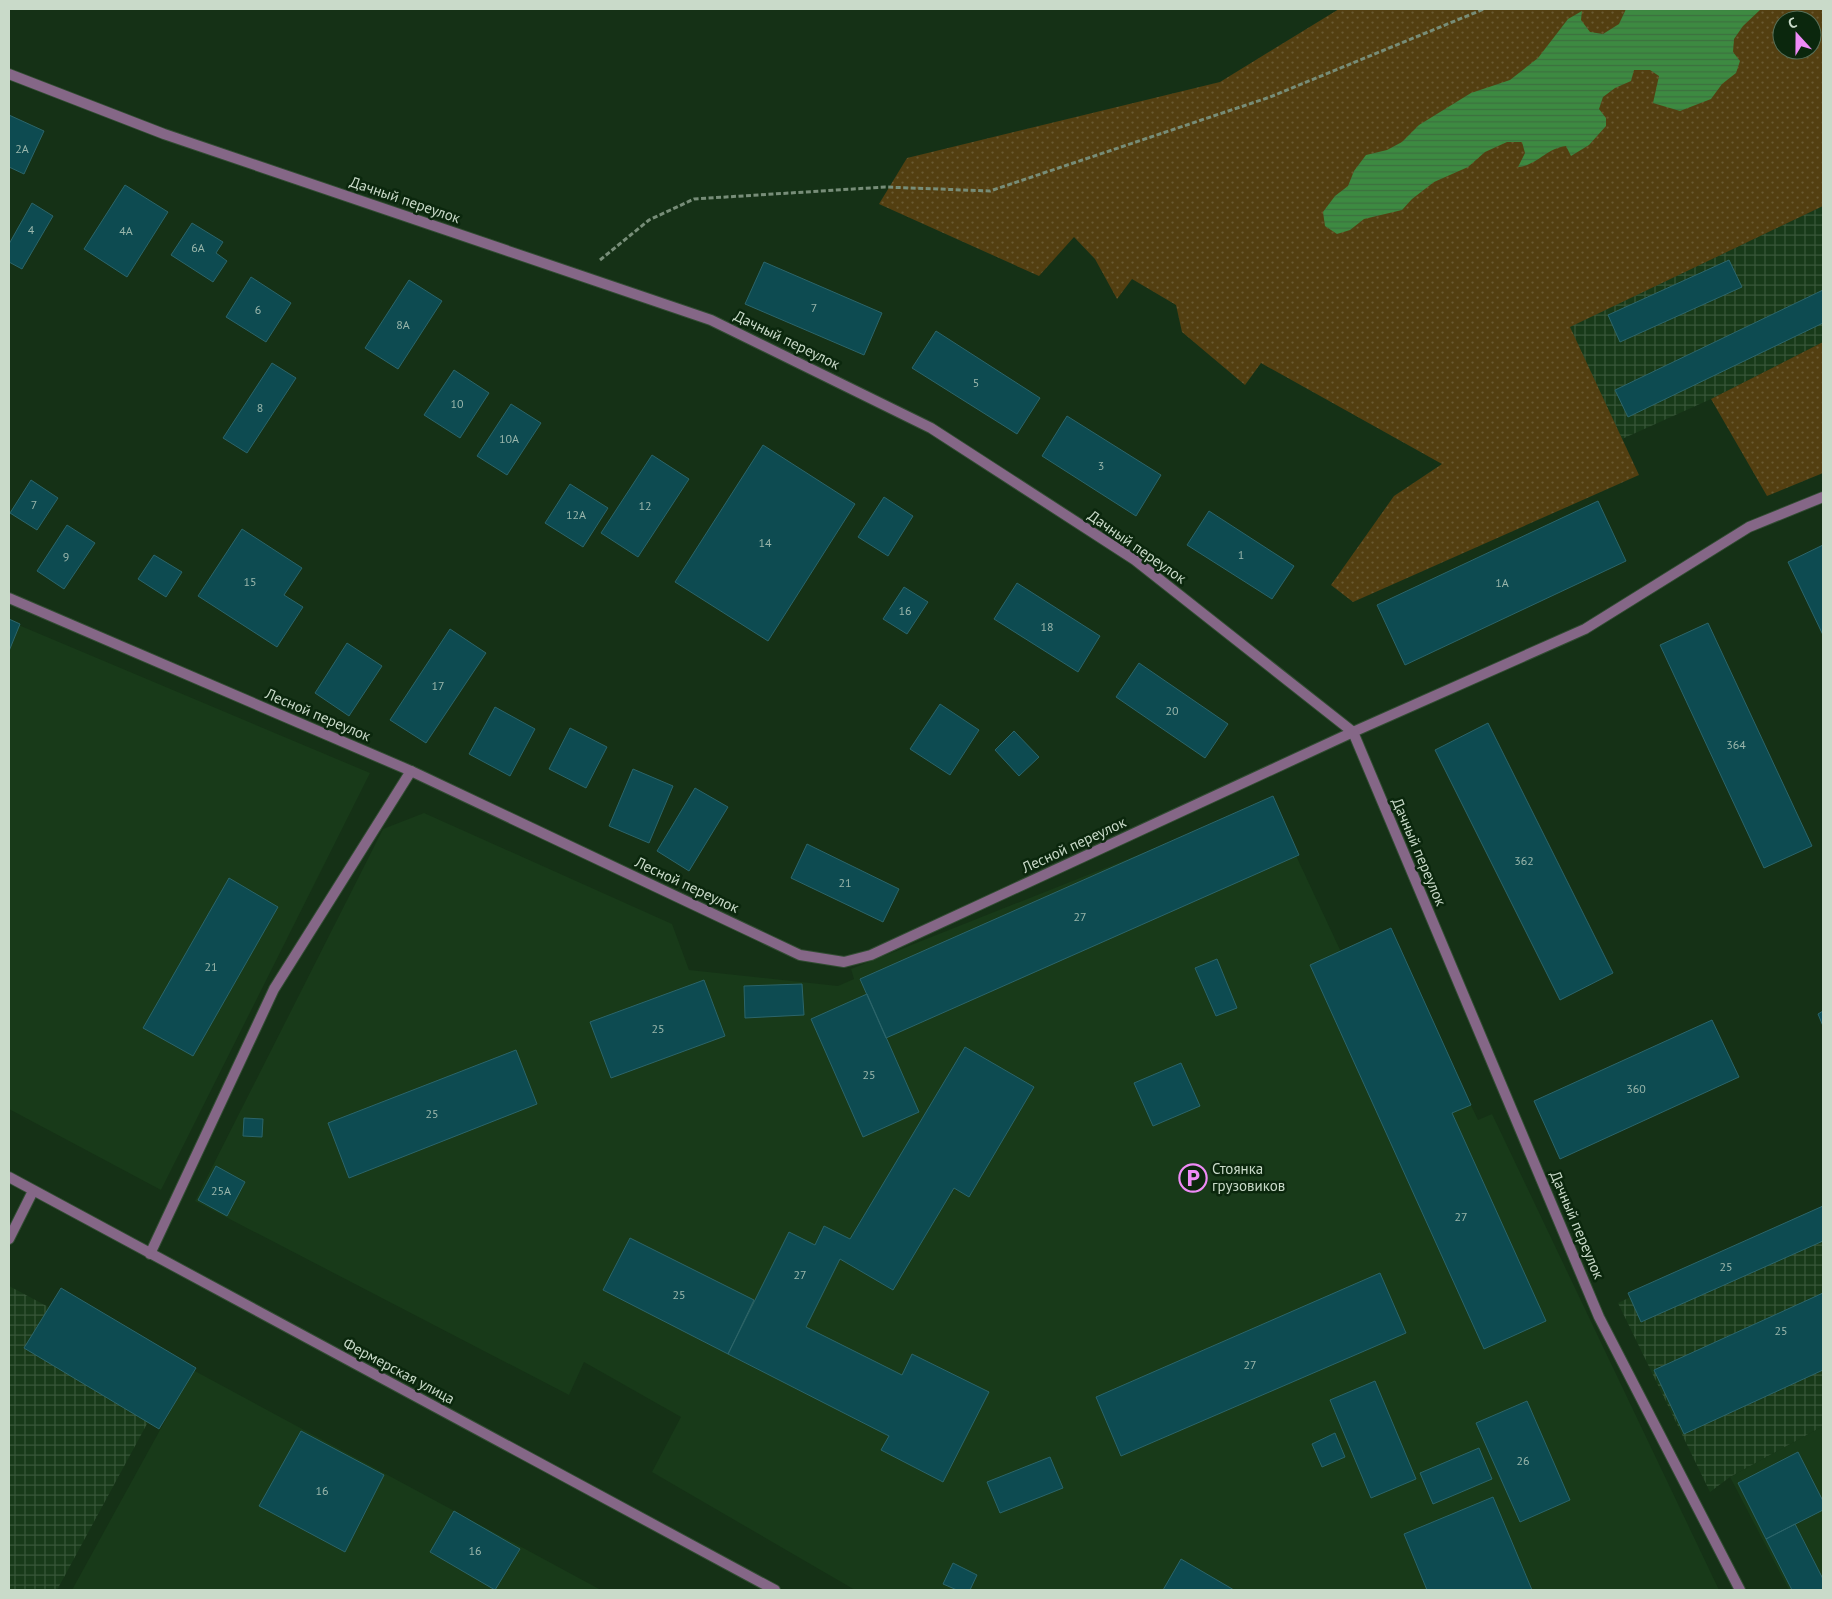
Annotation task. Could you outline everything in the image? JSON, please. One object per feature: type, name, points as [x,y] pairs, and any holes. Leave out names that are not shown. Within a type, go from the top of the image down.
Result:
[{"type":"street","name":"Дачный переулок","points":[[9,74],[164,134],[711,320],[931,428],[1135,560],[1353,732],[1600,1317],[1740,1590]]},
{"type":"street","name":"Лесной переулок","points":[[9,598],[411,771],[800,955],[844,962],[871,955],[1353,732],[1585,629],[1749,527],[1823,497]]},
{"type":"street","points":[[150,1254],[274,988],[411,771]]},
{"type":"street","name":"Фермерская улица","points":[[9,1178],[775,1590]]},
{"type":"street","points":[[9,1239],[33,1191]]},
{"type":"path","points":[[580,276],[649,220],[694,199],[886,187],[990,191],[1270,97],[1484,9]]},
{"type":"shaded area","points":[[1339,9],[1823,9],[1823,206],[1570,327],[1639,475],[1353,602],[1331,585],[1394,496],[1442,464],[1261,363],[1245,385],[1182,332],[1176,305],[1132,279],[1117,299],[1095,259],[1074,237],[1039,276],[879,204],[907,158],[1220,82]]},
{"type":"shaded area","points":[[1626,9],[1761,9],[1743,26],[1734,39],[1733,52],[1740,61],[1736,73],[1722,84],[1711,99],[1680,111],[1653,103],[1659,76],[1650,70],[1634,70],[1631,81],[1615,88],[1603,97],[1599,109],[1606,118],[1606,126],[1589,145],[1571,156],[1566,146],[1559,147],[1530,164],[1518,167],[1525,153],[1522,142],[1507,142],[1485,152],[1468,167],[1434,182],[1412,199],[1402,210],[1364,219],[1350,230],[1337,234],[1325,226],[1323,212],[1335,196],[1348,186],[1354,171],[1366,155],[1387,150],[1402,142],[1419,125],[1471,93],[1510,80],[1538,58],[1568,19],[1582,11],[1581,20],[1590,32],[1603,34],[1619,24]]},
{"type":"shaded area","points":[[1823,206],[1823,342],[1711,399],[1622,439],[1569,327]]},
{"type":"shaded area","points":[[1823,342],[1823,473],[1767,496],[1711,399]]},
{"type":"shaded area","points":[[9,621],[370,773],[161,1190],[9,1109]]},
{"type":"shaded area","points":[[1271,802],[1341,952],[1389,931],[1478,1120],[1492,1114],[1719,1590],[855,1590],[652,1472],[681,1417],[584,1362],[569,1395],[195,1201],[383,829],[424,813],[672,924],[689,970],[838,986],[854,979],[851,969]]},
{"type":"shaded area","points":[[1823,1206],[1823,1426],[1730,1477],[1710,1492],[1618,1303]]},
{"type":"shaded area","points":[[9,1286],[174,1374],[57,1590],[9,1590]]},
{"type":"shaded area","points":[[193,1370],[601,1590],[72,1590]]},
{"type":"shaded area","points":[[1823,1426],[1823,1590],[1789,1590],[1730,1477]]},
{"type":"building","points":[[9,115],[44,131],[24,174],[9,167]]},
{"type":"building","points":[[125,185],[168,212],[127,277],[84,249]]},
{"type":"building","points":[[32,203],[53,216],[22,269],[9,262],[9,244]]},
{"type":"building","points":[[192,223],[223,242],[216,253],[227,261],[213,282],[171,255]]},
{"type":"building","points":[[1729,260],[1742,287],[1620,342],[1608,315]]},
{"type":"building","points":[[764,262],[882,313],[864,355],[745,304]]},
{"type":"building","points":[[251,277],[291,303],[266,342],[226,317]]},
{"type":"building","points":[[409,280],[442,301],[398,369],[365,348]]},
{"type":"building","points":[[1823,290],[1823,323],[1628,417],[1615,390]]},
{"type":"building","points":[[936,331],[1040,398],[1017,434],[912,368]]},
{"type":"building","points":[[272,363],[296,378],[247,453],[223,438]]},
{"type":"building","points":[[454,370],[489,393],[460,438],[424,415]]},
{"type":"building","points":[[511,404],[541,423],[507,475],[477,456]]},
{"type":"building","points":[[1067,416],[1161,475],[1136,516],[1042,456]]},
{"type":"building","points":[[763,445],[855,504],[768,641],[675,582]]},
{"type":"building","points":[[652,455],[689,479],[638,557],[601,533]]},
{"type":"building","points":[[31,480],[58,498],[37,530],[10,513]]},
{"type":"building","points":[[570,484],[608,508],[583,547],[545,523]]},
{"type":"building","points":[[884,497],[913,516],[888,556],[858,537]]},
{"type":"building","points":[[1598,501],[1626,561],[1405,665],[1377,605]]},
{"type":"building","points":[[1209,511],[1294,566],[1272,599],[1187,545]]},
{"type":"building","points":[[67,525],[95,543],[64,589],[37,571]]},
{"type":"building","points":[[242,529],[302,568],[284,595],[303,607],[277,647],[198,596]]},
{"type":"building","points":[[1823,545],[1823,635],[1788,562]]},
{"type":"building","points":[[154,555],[182,572],[166,597],[138,579]]},
{"type":"building","points":[[1017,583],[1100,636],[1078,672],[994,619]]},
{"type":"building","points":[[904,587],[928,602],[907,634],[883,619]]},
{"type":"building","points":[[9,619],[20,624],[9,651]]},
{"type":"building","points":[[1708,623],[1812,846],[1764,868],[1660,645]]},
{"type":"building","points":[[450,629],[486,653],[426,743],[390,720]]},
{"type":"building","points":[[347,643],[382,666],[349,716],[315,693]]},
{"type":"building","points":[[1139,663],[1228,724],[1205,758],[1116,697]]},
{"type":"building","points":[[940,704],[979,730],[950,775],[910,749]]},
{"type":"building","points":[[495,707],[535,729],[510,776],[469,754]]},
{"type":"building","points":[[1488,723],[1613,973],[1560,1000],[1435,750]]},
{"type":"building","points":[[570,728],[607,747],[586,788],[549,769]]},
{"type":"building","points":[[1014,731],[1039,757],[1019,776],[995,750]]},
{"type":"building","points":[[633,769],[673,786],[649,843],[609,826]]},
{"type":"building","points":[[695,788],[728,807],[689,871],[657,851]]},
{"type":"building","points":[[1273,796],[1299,855],[886,1038],[860,979]]},
{"type":"building","points":[[807,844],[899,889],[883,922],[791,878]]},
{"type":"building","points":[[229,878],[278,907],[193,1056],[143,1028]]},
{"type":"building","points":[[1391,928],[1471,1105],[1452,1113],[1546,1321],[1484,1349],[1310,965]]},
{"type":"building","points":[[1217,959],[1237,1008],[1216,1016],[1195,968]]},
{"type":"building","points":[[704,980],[725,1036],[611,1078],[590,1022]]},
{"type":"building","points":[[802,984],[804,1015],[745,1018],[744,986]]},
{"type":"building","points":[[867,994],[919,1112],[863,1137],[811,1019]]},
{"type":"building","points":[[1823,1011],[1823,1026],[1818,1014]]},
{"type":"building","points":[[1712,1020],[1739,1077],[1560,1159],[1534,1101]]},
{"type":"building","points":[[965,1047],[1034,1087],[969,1197],[954,1188],[893,1290],[840,1259],[806,1327],[902,1375],[912,1354],[989,1392],[943,1482],[881,1450],[889,1436],[728,1354],[789,1232],[815,1245],[824,1226],[850,1239]]},
{"type":"building","points":[[516,1050],[537,1104],[349,1178],[328,1123]]},
{"type":"building","points":[[1181,1063],[1200,1106],[1153,1126],[1134,1083]]},
{"type":"building","points":[[244,1118],[263,1119],[262,1137],[243,1136]]},
{"type":"building","points":[[216,1166],[245,1182],[227,1216],[198,1200]]},
{"type":"building","points":[[1823,1206],[1823,1241],[1641,1322],[1628,1293]]},
{"type":"building","points":[[630,1238],[754,1300],[728,1354],[603,1290]]},
{"type":"building","points":[[1380,1273],[1406,1333],[1121,1456],[1096,1397]]},
{"type":"building","points":[[61,1288],[196,1368],[159,1429],[24,1348]]},
{"type":"building","points":[[1823,1293],[1823,1370],[1684,1434],[1654,1370]]},
{"type":"building","points":[[1375,1381],[1416,1479],[1371,1498],[1330,1400]]},
{"type":"building","points":[[1527,1401],[1570,1500],[1520,1522],[1476,1423]]},
{"type":"building","points":[[301,1431],[384,1475],[345,1552],[259,1506]]},
{"type":"building","points":[[1335,1433],[1345,1457],[1322,1467],[1312,1444]]},
{"type":"building","points":[[1479,1448],[1492,1479],[1433,1504],[1420,1473]]},
{"type":"building","points":[[1798,1452],[1823,1501],[1823,1510],[1766,1539],[1738,1483]]},
{"type":"building","points":[[1050,1457],[1063,1488],[1000,1513],[987,1482]]},
{"type":"building","points":[[1493,1497],[1532,1590],[1427,1590],[1404,1534]]},
{"type":"building","points":[[454,1511],[520,1549],[495,1590],[430,1552]]},
{"type":"building","points":[[1795,1524],[1823,1579],[1823,1590],[1792,1590],[1766,1539]]},
{"type":"building","points":[[1181,1559],[1234,1590],[1163,1590]]},
{"type":"building","points":[[953,1563],[977,1575],[970,1590],[957,1590],[943,1584]]},
{"type":"place","name":"Стоянка грузовиков","points":[[1193,1178]]}]
